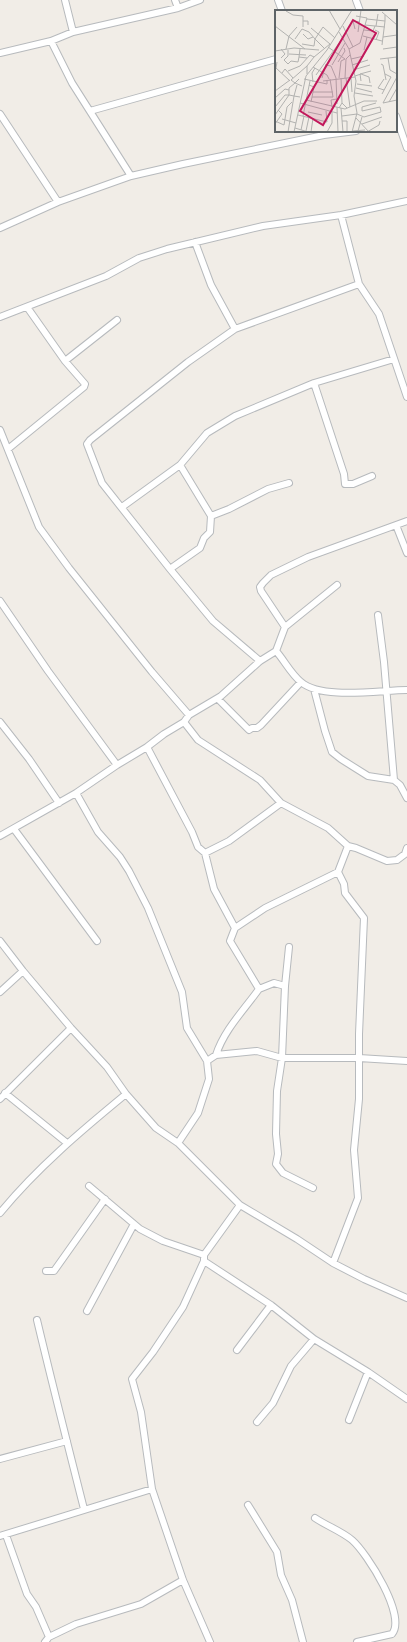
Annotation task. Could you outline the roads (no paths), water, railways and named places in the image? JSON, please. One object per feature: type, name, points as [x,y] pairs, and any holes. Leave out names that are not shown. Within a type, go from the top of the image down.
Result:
[{"type":"street","points":[[65,0],[73,32]]},
{"type":"street","points":[[175,0],[178,8]]},
{"type":"street","points":[[0,52],[51,41],[73,32],[178,8],[200,0]]},
{"type":"street","points":[[278,0],[282,10]]},
{"type":"street","points":[[356,0],[360,10]]},
{"type":"street","points":[[51,41],[72,83],[131,176]]},
{"type":"street","points":[[90,111],[275,59]]},
{"type":"street","points":[[0,114],[58,202]]},
{"type":"street","points":[[407,123],[397,124],[407,148]]},
{"type":"street","points":[[0,228],[58,202],[131,176],[323,133],[340,132]]},
{"type":"street","points":[[0,317],[106,276],[139,258],[167,249],[263,226],[341,215],[407,201]]},
{"type":"street","points":[[341,215],[359,284],[379,314],[407,397]]},
{"type":"street","points":[[196,242],[211,285],[235,329]]},
{"type":"street","points":[[260,661],[213,621],[170,569],[102,483],[87,444],[90,440],[188,362],[235,329],[359,284]]},
{"type":"street","points":[[8,449],[84,387],[85,384],[65,362],[27,307]]},
{"type":"street","points":[[65,362],[117,320]]},
{"type":"street","points":[[122,507],[180,464],[206,433],[235,416],[314,383],[394,358]]},
{"type":"street","points":[[314,383],[345,484],[353,484],[372,476]]},
{"type":"street","points":[[0,430],[39,527],[69,568],[152,672],[189,715]]},
{"type":"street","points":[[170,569],[200,548],[204,538],[210,532],[211,516],[180,464]]},
{"type":"street","points":[[211,516],[229,509],[268,489],[289,482]]},
{"type":"street","points":[[284,627],[261,591],[260,587],[271,575],[308,557],[407,521]]},
{"type":"street","points":[[396,525],[407,553]]},
{"type":"street","points":[[0,836],[76,793],[117,765],[147,748],[164,734],[184,722],[189,715],[221,696],[260,661],[276,650],[284,627],[337,585]]},
{"type":"street","points":[[0,601],[48,671],[117,765]]},
{"type":"street","points":[[378,615],[394,780]]},
{"type":"street","points":[[276,650],[301,682],[314,689],[330,693],[407,690]]},
{"type":"street","points":[[221,696],[218,699],[250,730],[252,728],[258,728],[301,682]]},
{"type":"street","points":[[314,689],[332,752],[368,776],[394,780],[400,785],[407,798]]},
{"type":"street","points":[[0,722],[30,759],[59,803]]},
{"type":"street","points":[[184,722],[198,740],[260,780],[281,803],[328,828],[348,846],[387,862],[397,860],[405,854],[407,848]]},
{"type":"street","points":[[147,748],[192,832],[198,847],[206,853],[214,889],[235,928]]},
{"type":"street","points":[[76,793],[98,832],[120,857],[129,871],[148,908],[182,992],[187,1028],[207,1061],[210,1079],[198,1113],[178,1143]]},
{"type":"street","points":[[206,853],[229,841],[281,803]]},
{"type":"street","points":[[14,829],[97,941]]},
{"type":"street","points":[[259,989],[230,941],[235,928],[265,908],[338,872],[348,846]]},
{"type":"street","points":[[333,1263],[358,1198],[354,1150],[359,1099],[358,1034],[364,918],[345,893],[344,884],[338,872]]},
{"type":"street","points":[[0,941],[23,971],[71,1028],[107,1067],[126,1094],[156,1128],[178,1143],[240,1205],[297,1239],[333,1263],[364,1279],[407,1298]]},
{"type":"street","points":[[289,947],[285,986],[282,1058],[277,1091],[276,1134],[278,1154],[276,1164],[283,1173],[313,1188]]},
{"type":"street","points":[[0,992],[23,971]]},
{"type":"street","points":[[216,1055],[226,1034],[259,989],[274,983],[285,986]]},
{"type":"street","points":[[0,1099],[71,1028]]},
{"type":"street","points":[[207,1061],[216,1055],[257,1051],[282,1058],[359,1058],[407,1061]]},
{"type":"street","points":[[5,1093],[67,1143]]},
{"type":"street","points":[[0,1213],[23,1185],[67,1143],[126,1094]]},
{"type":"street","points":[[89,1186],[140,1229],[163,1241],[204,1258],[271,1305],[314,1339],[368,1372],[407,1399]]},
{"type":"street","points":[[46,1271],[54,1271],[105,1199]]},
{"type":"street","points":[[210,1642],[183,1580],[152,1489],[141,1412],[132,1379],[183,1306],[204,1258],[240,1205]]},
{"type":"street","points":[[87,1311],[134,1224]]},
{"type":"street","points":[[237,1350],[271,1305]]},
{"type":"street","points":[[37,1320],[56,1402],[84,1509]]},
{"type":"street","points":[[257,1422],[273,1403],[291,1366],[314,1339]]},
{"type":"street","points":[[349,1420],[368,1372]]},
{"type":"street","points":[[0,1459],[67,1441]]},
{"type":"street","points":[[152,1489],[84,1509],[3,1536],[27,1594],[36,1607],[47,1639],[76,1624],[141,1604],[183,1580]]},
{"type":"street","points":[[248,1505],[277,1552],[281,1575],[292,1600],[303,1642]]},
{"type":"street","points":[[315,1518],[339,1531],[357,1545],[366,1556],[390,1599],[396,1630],[392,1634],[357,1642]]}]
